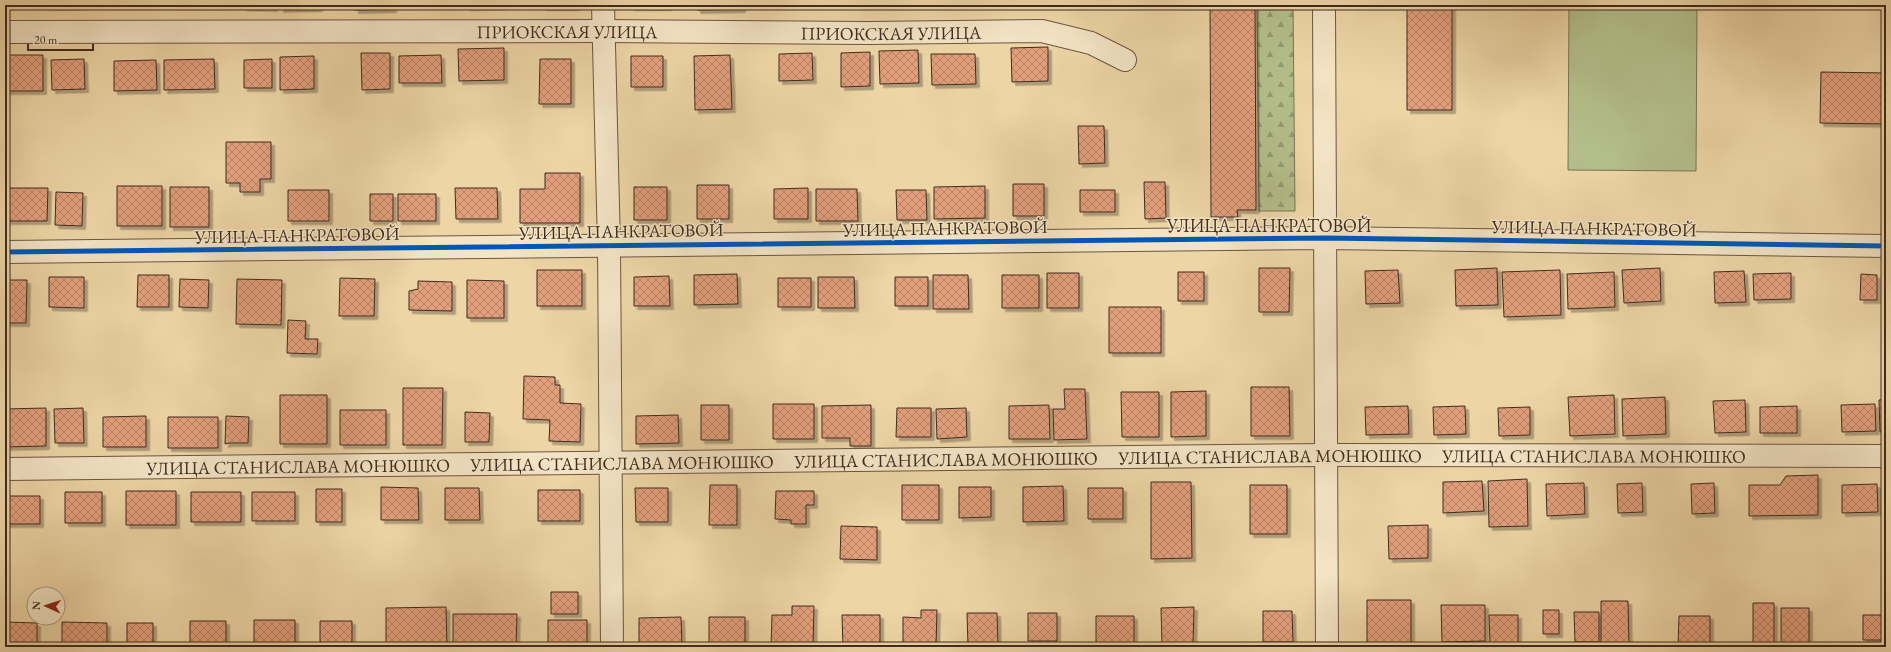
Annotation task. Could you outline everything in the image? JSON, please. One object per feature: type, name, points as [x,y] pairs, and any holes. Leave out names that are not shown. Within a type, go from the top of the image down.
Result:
[{"type":"street","points":[[604,5],[603,31],[609,246],[612,647]]},
{"type":"street","points":[[1324,5],[1327,647]]},
{"type":"street","name":"ПРИОКСКАЯ УЛИЦА","points":[[5,32],[603,31],[861,33],[1042,31],[1090,44],[1125,60]]},
{"type":"street","name":"УЛИЦА ПАНКРАТОВОЙ","points":[[5,252],[1325,238],[1886,246]]},
{"type":"street","name":"УЛИЦА СТАНИСЛАВА МОНЮШКО","points":[[5,469],[1326,455],[1886,456]]},
{"type":"green space","points":[[1257,5],[1293,5],[1295,211],[1259,211]]},
{"type":"green space","points":[[1569,5],[1697,5],[1696,171],[1568,170]]},
{"type":"building","points":[[46,5],[82,5],[82,6],[46,7]]},
{"type":"building","points":[[225,5],[225,6],[173,6]]},
{"type":"building","points":[[243,5],[274,5],[274,8],[243,7]]},
{"type":"building","points":[[280,5],[319,5],[319,8],[280,9]]},
{"type":"building","points":[[355,5],[393,5],[393,9],[355,10]]},
{"type":"building","points":[[467,5],[502,5],[502,6],[467,7]]},
{"type":"building","points":[[543,5],[576,5],[576,7],[543,7]]},
{"type":"building","points":[[631,5],[668,5],[668,7],[631,7]]},
{"type":"building","points":[[697,5],[742,5],[742,9],[697,10]]},
{"type":"building","points":[[1210,5],[1255,5],[1256,210],[1237,210],[1238,217],[1211,217]]},
{"type":"building","points":[[1407,5],[1452,5],[1452,110],[1407,110]]},
{"type":"building","points":[[1048,47],[1048,81],[1012,82],[1011,48]]},
{"type":"building","points":[[504,48],[504,80],[459,81],[458,49]]},
{"type":"building","points":[[918,50],[919,83],[880,84],[879,51]]},
{"type":"building","points":[[870,52],[870,86],[841,87],[841,53]]},
{"type":"building","points":[[361,53],[390,53],[390,89],[362,90]]},
{"type":"building","points":[[812,53],[813,80],[779,81],[779,54]]},
{"type":"building","points":[[931,54],[975,54],[976,84],[932,85]]},
{"type":"building","points":[[5,55],[43,55],[43,91],[5,91]]},
{"type":"building","points":[[441,55],[442,83],[399,83],[399,56]]},
{"type":"building","points":[[730,55],[732,109],[695,110],[694,56]]},
{"type":"building","points":[[314,56],[314,89],[280,90],[280,57]]},
{"type":"building","points":[[631,56],[663,56],[663,87],[631,87]]},
{"type":"building","points":[[84,59],[85,89],[52,90],[51,60]]},
{"type":"building","points":[[214,59],[215,89],[164,90],[164,60]]},
{"type":"building","points":[[272,59],[272,88],[244,88],[244,60]]},
{"type":"building","points":[[540,59],[571,59],[571,104],[539,104]]},
{"type":"building","points":[[156,60],[157,90],[114,91],[114,61]]},
{"type":"building","points":[[1821,72],[1886,73],[1886,124],[1820,123]]},
{"type":"building","points":[[1078,126],[1104,126],[1105,163],[1079,164]]},
{"type":"building","points":[[226,142],[271,142],[271,179],[260,179],[260,192],[240,192],[240,183],[226,183]]},
{"type":"building","points":[[545,173],[580,173],[580,223],[520,223],[520,189],[545,189]]},
{"type":"building","points":[[1144,182],[1165,182],[1166,218],[1145,219]]},
{"type":"building","points":[[1013,184],[1044,184],[1044,216],[1013,216]]},
{"type":"building","points":[[697,185],[729,185],[729,219],[697,219]]},
{"type":"building","points":[[117,186],[162,186],[162,226],[117,226]]},
{"type":"building","points":[[985,186],[985,218],[934,219],[934,187]]},
{"type":"building","points":[[170,187],[209,187],[209,227],[170,227]]},
{"type":"building","points":[[634,187],[667,187],[667,220],[634,220]]},
{"type":"building","points":[[5,188],[48,188],[47,221],[5,221]]},
{"type":"building","points":[[455,188],[497,188],[498,219],[456,219]]},
{"type":"building","points":[[808,188],[808,219],[774,219],[774,189]]},
{"type":"building","points":[[816,189],[857,189],[858,221],[816,221]]},
{"type":"building","points":[[288,190],[329,190],[329,221],[288,221]]},
{"type":"building","points":[[896,190],[926,190],[927,220],[897,220]]},
{"type":"building","points":[[1080,190],[1115,190],[1115,212],[1080,212]]},
{"type":"building","points":[[56,192],[83,193],[82,226],[55,225]]},
{"type":"building","points":[[370,194],[393,194],[393,221],[370,221]]},
{"type":"building","points":[[398,194],[436,194],[436,221],[398,221]]},
{"type":"building","points":[[1259,268],[1290,268],[1289,312],[1259,312]]},
{"type":"building","points":[[1497,268],[1498,305],[1456,306],[1455,270]]},
{"type":"building","points":[[1660,268],[1661,301],[1624,303],[1622,270]]},
{"type":"building","points":[[537,270],[582,270],[582,306],[537,306]]},
{"type":"building","points":[[1398,270],[1400,303],[1366,304],[1365,271]]},
{"type":"building","points":[[1560,270],[1561,315],[1504,317],[1502,272]]},
{"type":"building","points":[[1744,271],[1746,302],[1715,303],[1714,272]]},
{"type":"building","points":[[1178,272],[1204,272],[1204,301],[1178,301]]},
{"type":"building","points":[[1614,272],[1615,307],[1568,309],[1567,274]]},
{"type":"building","points":[[1047,273],[1079,273],[1079,308],[1047,308]]},
{"type":"building","points":[[1791,273],[1791,299],[1754,300],[1753,274]]},
{"type":"building","points":[[1883,273],[1886,273],[1886,297],[1884,297]]},
{"type":"building","points":[[737,274],[738,304],[694,305],[694,275]]},
{"type":"building","points":[[1861,274],[1877,275],[1877,300],[1860,300]]},
{"type":"building","points":[[138,275],[169,275],[169,307],[137,307]]},
{"type":"building","points":[[933,275],[968,275],[969,309],[933,309]]},
{"type":"building","points":[[1002,275],[1039,275],[1039,308],[1002,308]]},
{"type":"building","points":[[669,276],[670,306],[634,306],[634,277]]},
{"type":"building","points":[[49,277],[84,277],[84,308],[49,307]]},
{"type":"building","points":[[818,277],[854,277],[855,308],[818,308]]},
{"type":"building","points":[[895,277],[928,277],[928,306],[895,306]]},
{"type":"building","points":[[340,278],[375,279],[374,316],[339,316]]},
{"type":"building","points":[[778,278],[811,278],[811,307],[778,307]]},
{"type":"building","points":[[180,279],[209,280],[208,308],[179,307]]},
{"type":"building","points":[[237,279],[282,280],[281,325],[236,324]]},
{"type":"building","points":[[5,280],[27,280],[26,323],[5,323]]},
{"type":"building","points":[[467,280],[504,281],[504,318],[467,318]]},
{"type":"building","points":[[418,281],[452,282],[452,311],[409,310],[409,291],[418,289]]},
{"type":"building","points":[[1109,307],[1161,307],[1161,353],[1109,353]]},
{"type":"building","points":[[288,320],[306,321],[305,339],[318,339],[317,354],[287,353]]},
{"type":"building","points":[[524,376],[555,377],[555,385],[560,385],[560,403],[581,404],[580,442],[549,441],[550,420],[523,419]]},
{"type":"building","points":[[1251,387],[1289,387],[1290,436],[1251,436]]},
{"type":"building","points":[[403,388],[443,388],[442,445],[403,445]]},
{"type":"building","points":[[1064,389],[1085,389],[1087,439],[1054,440],[1053,409],[1065,409]]},
{"type":"building","points":[[1206,391],[1206,436],[1171,437],[1171,392]]},
{"type":"building","points":[[1121,392],[1159,392],[1159,437],[1122,437]]},
{"type":"building","points":[[280,395],[327,395],[327,444],[280,444]]},
{"type":"building","points":[[1614,395],[1615,434],[1570,436],[1568,397]]},
{"type":"building","points":[[1665,397],[1666,434],[1623,436],[1622,399]]},
{"type":"building","points":[[1886,399],[1886,431],[1880,432],[1879,400]]},
{"type":"building","points":[[1745,400],[1746,432],[1715,433],[1713,401]]},
{"type":"building","points":[[773,404],[814,404],[814,439],[773,439]]},
{"type":"building","points":[[1875,404],[1876,431],[1842,432],[1841,405]]},
{"type":"building","points":[[701,405],[729,405],[729,440],[701,440]]},
{"type":"building","points":[[871,405],[871,446],[850,446],[850,438],[822,438],[822,406]]},
{"type":"building","points":[[1049,405],[1050,439],[1009,439],[1009,406]]},
{"type":"building","points":[[1408,406],[1409,434],[1366,435],[1365,407]]},
{"type":"building","points":[[1465,406],[1466,434],[1434,435],[1433,407]]},
{"type":"building","points":[[1797,406],[1797,433],[1760,433],[1760,407]]},
{"type":"building","points":[[1530,407],[1530,435],[1499,436],[1498,408]]},
{"type":"building","points":[[46,408],[46,446],[5,447],[5,409]]},
{"type":"building","points":[[83,408],[84,443],[55,443],[54,409]]},
{"type":"building","points":[[897,408],[931,408],[931,437],[896,437]]},
{"type":"building","points":[[966,408],[967,437],[937,439],[936,409]]},
{"type":"building","points":[[340,410],[386,410],[386,445],[340,445]]},
{"type":"building","points":[[465,412],[490,413],[489,442],[465,442]]},
{"type":"building","points":[[678,415],[679,443],[636,444],[636,416]]},
{"type":"building","points":[[146,416],[146,447],[103,447],[103,417]]},
{"type":"building","points":[[226,416],[249,417],[248,443],[225,444]]},
{"type":"building","points":[[168,417],[218,417],[218,448],[168,448]]},
{"type":"building","points":[[1818,475],[1818,515],[1749,516],[1749,485],[1780,485],[1786,476]]},
{"type":"building","points":[[1527,479],[1528,526],[1489,527],[1488,481]]},
{"type":"building","points":[[1482,481],[1484,511],[1443,513],[1443,482]]},
{"type":"building","points":[[1151,482],[1191,482],[1192,558],[1151,559]]},
{"type":"building","points":[[1584,483],[1585,514],[1547,516],[1546,484]]},
{"type":"building","points":[[1642,483],[1643,512],[1618,513],[1617,484]]},
{"type":"building","points":[[1714,483],[1715,513],[1692,514],[1691,484]]},
{"type":"building","points":[[1877,484],[1878,512],[1842,513],[1842,485]]},
{"type":"building","points":[[710,485],[737,485],[737,525],[709,525]]},
{"type":"building","points":[[902,485],[939,485],[939,520],[902,520]]},
{"type":"building","points":[[1250,485],[1287,485],[1287,534],[1250,534]]},
{"type":"building","points":[[1063,486],[1064,521],[1023,522],[1023,487]]},
{"type":"building","points":[[381,487],[418,488],[419,520],[381,520]]},
{"type":"building","points":[[959,487],[991,487],[991,517],[959,518]]},
{"type":"building","points":[[445,488],[479,488],[480,520],[445,520]]},
{"type":"building","points":[[635,488],[668,488],[668,522],[636,522]]},
{"type":"building","points":[[1088,488],[1123,488],[1123,519],[1088,519]]},
{"type":"building","points":[[316,489],[342,489],[342,522],[316,522]]},
{"type":"building","points":[[538,490],[580,490],[580,521],[538,521]]},
{"type":"building","points":[[126,491],[176,491],[176,525],[126,525]]},
{"type":"building","points":[[776,491],[814,491],[814,505],[806,505],[806,524],[791,524],[791,520],[775,519]]},
{"type":"building","points":[[65,492],[102,492],[102,523],[65,523]]},
{"type":"building","points":[[191,492],[241,492],[241,522],[191,522]]},
{"type":"building","points":[[252,492],[295,492],[295,521],[252,521]]},
{"type":"building","points":[[5,496],[40,496],[40,524],[5,524]]},
{"type":"building","points":[[1428,525],[1428,558],[1389,559],[1388,526]]},
{"type":"building","points":[[841,526],[877,527],[877,560],[840,559]]},
{"type":"building","points":[[551,592],[578,592],[578,614],[551,614]]},
{"type":"building","points":[[1367,600],[1411,600],[1411,643],[1367,644]]},
{"type":"building","points":[[1601,601],[1628,601],[1629,645],[1601,645]]},
{"type":"building","points":[[1753,603],[1774,603],[1774,643],[1753,643]]},
{"type":"building","points":[[1441,605],[1485,605],[1485,641],[1442,642]]},
{"type":"building","points":[[792,606],[814,606],[813,647],[771,647],[772,615],[792,615]]},
{"type":"building","points":[[446,607],[447,647],[386,647],[386,608]]},
{"type":"building","points":[[1194,607],[1193,644],[1162,644],[1161,608]]},
{"type":"building","points":[[1781,608],[1809,608],[1809,644],[1781,644]]},
{"type":"building","points":[[921,610],[937,610],[936,645],[903,645],[903,617],[921,618]]},
{"type":"building","points":[[1543,610],[1559,610],[1559,634],[1543,634]]},
{"type":"building","points":[[1263,611],[1292,611],[1293,642],[1263,642]]},
{"type":"building","points":[[1574,612],[1599,612],[1599,642],[1575,642]]},
{"type":"building","points":[[967,613],[997,613],[998,645],[968,646]]},
{"type":"building","points":[[1028,613],[1057,613],[1057,641],[1028,641]]},
{"type":"building","points":[[453,614],[517,614],[516,647],[453,647]]},
{"type":"building","points":[[842,615],[880,615],[880,647],[843,647]]},
{"type":"building","points":[[1489,615],[1518,615],[1518,643],[1490,643]]},
{"type":"building","points":[[1863,615],[1884,615],[1884,640],[1863,640]]},
{"type":"building","points":[[1096,616],[1134,616],[1134,644],[1096,644]]},
{"type":"building","points":[[1679,616],[1710,616],[1710,647],[1678,647]]},
{"type":"building","points":[[681,617],[682,647],[639,647],[639,618]]},
{"type":"building","points":[[709,617],[745,617],[745,647],[709,647]]},
{"type":"building","points":[[254,620],[295,620],[295,647],[254,647]]},
{"type":"building","points":[[548,620],[587,620],[587,647],[548,647]]},
{"type":"building","points":[[190,621],[226,621],[226,647],[190,647]]},
{"type":"building","points":[[320,621],[352,621],[352,647],[320,647]]},
{"type":"building","points":[[5,622],[26,623],[26,626],[37,626],[37,647],[5,647]]},
{"type":"building","points":[[66,622],[107,623],[107,647],[62,647],[62,626],[66,626]]},
{"type":"building","points":[[127,623],[153,623],[153,647],[127,647]]},
{"type":"cycle path","points":[[5,252],[1325,238],[1886,246]]}]
